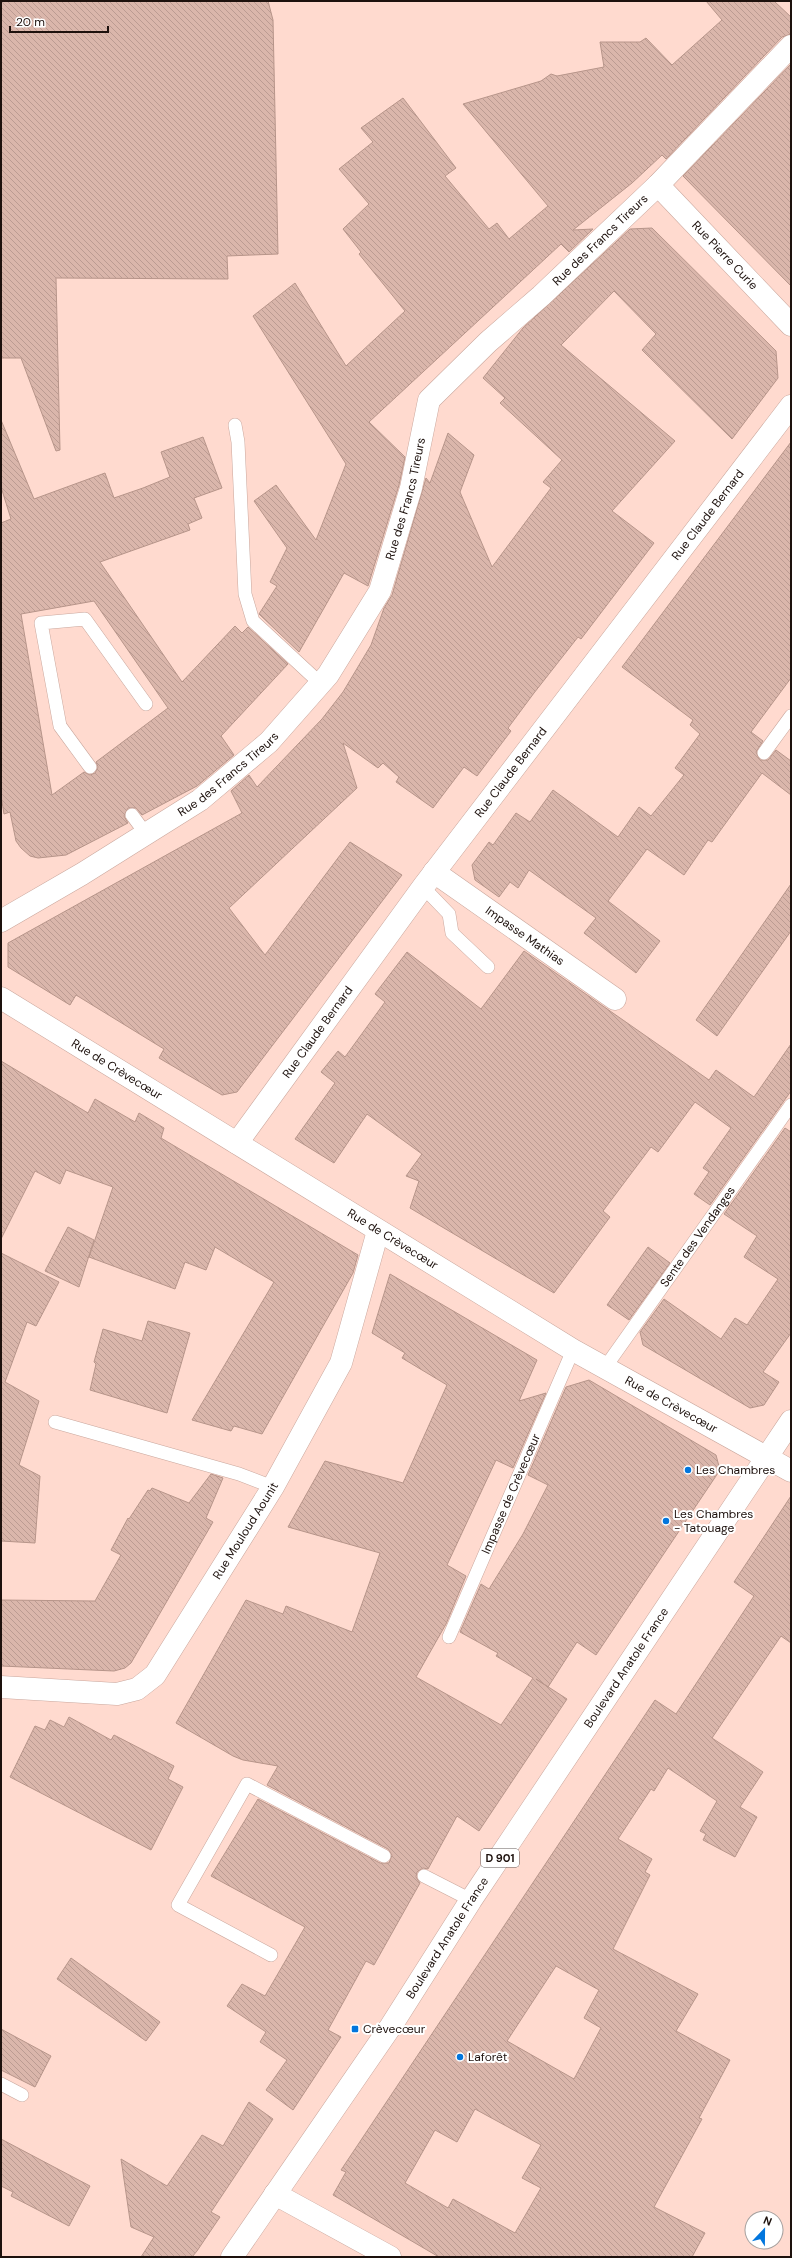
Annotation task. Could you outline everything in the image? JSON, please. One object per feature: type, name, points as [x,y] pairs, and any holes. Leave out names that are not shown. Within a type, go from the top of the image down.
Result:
[{"type":"street","name":"Rue des Francs Tireurs","points":[[1,922],[200,800],[270,742],[320,684],[380,591],[411,488],[429,400],[488,342],[542,296],[658,185],[791,46]]},
{"type":"street","name":"Rue Pierre Curie","points":[[658,185],[791,325]]},
{"type":"street","name":"Rue Claude Bernard","points":[[237,1143],[429,879],[791,406]]},
{"type":"street","name":"Impasse Mathias","points":[[429,879],[615,999]]},
{"type":"street","name":"Rue de Crèvecœur","points":[[1,998],[604,1369],[791,1471]]},
{"type":"street","name":"Rue Mouloud Aounit","points":[[1,1687],[117,1694],[137,1689],[155,1675],[273,1487],[341,1363],[378,1231]]},
{"type":"street","name":"D 901","points":[[768,1458],[791,1421]]},
{"type":"street","name":"Boulevard Anatole France","points":[[232,2257],[391,2026],[471,1900],[768,1458]]},
{"type":"street","points":[[275,2194],[390,2257]]},
{"type":"lane","points":[[235,425],[238,442],[244,594],[253,621],[320,684]]},
{"type":"lane","points":[[90,767],[60,726],[41,623],[85,619],[146,704]]},
{"type":"lane","points":[[764,753],[788,725]]},
{"type":"lane","points":[[132,815],[146,834]]},
{"type":"lane","points":[[429,879],[449,914],[452,933],[488,968]]},
{"type":"lane","name":"Sente des Vendanges","points":[[604,1369],[791,1105]]},
{"type":"lane","name":"Impasse de Crèvecœur","points":[[448,1637],[573,1350]]},
{"type":"lane","points":[[55,1422],[239,1474],[273,1487]]},
{"type":"lane","points":[[271,1955],[178,1905],[247,1784],[384,1856]]},
{"type":"lane","points":[[424,1876],[471,1900]]},
{"type":"lane","points":[[1,2084],[22,2095]]},
{"type":"building","points":[[1,1],[268,1],[273,20],[278,254],[227,256],[228,279],[56,278],[60,450],[56,451],[21,358],[1,358]]},
{"type":"building","points":[[706,1],[774,1],[791,17],[791,34],[782,37],[666,159],[662,155],[632,183],[573,230],[593,229],[569,252],[561,244],[369,422],[405,457],[399,485],[368,586],[344,573],[299,652],[259,614],[277,586],[270,582],[287,548],[254,501],[276,485],[316,540],[346,464],[253,316],[295,283],[346,366],[405,311],[359,254],[361,252],[343,229],[369,204],[339,169],[373,142],[361,128],[403,98],[456,168],[445,176],[489,229],[497,223],[509,239],[548,206],[463,104],[541,81],[551,74],[557,76],[604,67],[600,42],[640,42],[646,38],[672,65],[722,20]]},
{"type":"building","points":[[791,64],[791,286],[683,176]]},
{"type":"building","points":[[652,228],[776,351],[778,378],[732,439],[642,350],[656,334],[614,291],[561,345],[675,441],[612,511],[654,543],[581,639],[578,637],[534,693],[508,728],[511,731],[477,776],[464,767],[433,808],[396,782],[399,777],[383,763],[378,768],[343,743],[357,788],[229,908],[265,955],[350,842],[402,875],[237,1092],[222,1095],[159,1058],[164,1049],[76,995],[70,1005],[8,967],[8,943],[242,813],[231,791],[249,775],[257,787],[322,719],[343,692],[371,645],[384,608],[392,595],[426,478],[430,483],[448,433],[474,455],[460,492],[492,567],[551,488],[543,482],[562,460],[500,403],[505,398],[483,378],[523,328],[630,229]]},
{"type":"building","points":[[1,420],[34,499],[105,473],[114,498],[143,488],[170,477],[161,452],[203,437],[222,488],[194,498],[202,518],[188,524],[190,530],[100,562],[182,682],[235,626],[242,633],[248,627],[288,664],[221,736],[234,755],[197,786],[142,815],[136,808],[128,808],[124,816],[128,823],[66,855],[38,858],[30,856],[16,841],[10,812],[4,814],[1,796],[1,523],[11,519],[1,487]],"holes":[[[94,601],[168,708],[96,762],[98,767],[95,773],[90,775],[84,772],[52,795],[21,614]]]},
{"type":"building","points":[[791,442],[791,678],[751,732],[763,741],[756,752],[760,760],[768,760],[776,750],[791,761],[791,795],[762,773],[712,842],[708,840],[684,875],[647,849],[608,901],[660,941],[636,973],[584,933],[596,918],[529,870],[518,888],[510,882],[499,897],[475,880],[472,865],[489,842],[493,845],[516,813],[530,822],[553,790],[618,837],[639,807],[651,816],[684,775],[675,768],[700,734],[690,725],[693,720],[622,667]]},
{"type":"building","points":[[791,884],[791,931],[717,1036],[696,1020]]},
{"type":"building","points":[[524,951],[709,1080],[716,1070],[754,1097],[791,1044],[791,1091],[710,1205],[694,1194],[709,1172],[703,1168],[731,1128],[695,1102],[658,1152],[651,1147],[603,1211],[610,1217],[554,1293],[410,1208],[419,1181],[406,1176],[422,1154],[367,1114],[334,1163],[295,1139],[335,1083],[321,1072],[338,1051],[345,1057],[385,1002],[375,994],[407,952],[481,1009]]},
{"type":"building","points":[[1,1061],[88,1113],[95,1099],[135,1122],[139,1113],[164,1128],[161,1138],[358,1255],[353,1273],[262,1434],[234,1426],[231,1431],[192,1420],[274,1282],[215,1247],[206,1270],[185,1262],[175,1289],[89,1257],[113,1187],[66,1170],[60,1184],[35,1171],[1,1239]]},
{"type":"building","points":[[785,1128],[791,1132],[791,1333],[763,1372],[779,1382],[764,1405],[750,1408],[643,1345],[640,1332],[664,1299],[721,1339],[735,1318],[747,1325],[778,1279],[744,1257],[757,1236],[724,1214]]},
{"type":"building","points":[[68,1227],[94,1240],[79,1287],[45,1271]]},
{"type":"building","points":[[648,1247],[670,1263],[629,1320],[607,1305]]},
{"type":"building","points":[[1,1253],[59,1282],[36,1326],[27,1322],[5,1382],[39,1401],[19,1465],[40,1476],[35,1543],[1,1541]]},
{"type":"building","points":[[390,1274],[537,1360],[519,1401],[546,1393],[513,1468],[496,1460],[447,1565],[466,1576],[446,1624],[416,1677],[501,1725],[533,1678],[496,1656],[498,1653],[460,1632],[481,1584],[489,1589],[523,1534],[548,1485],[528,1475],[566,1387],[589,1380],[716,1455],[720,1470],[596,1655],[577,1642],[548,1687],[567,1699],[479,1831],[457,1816],[428,1869],[423,1868],[417,1872],[416,1877],[420,1883],[374,1965],[366,1961],[328,2030],[341,2037],[293,2110],[266,2090],[287,2060],[260,2042],[266,2032],[227,2006],[242,1984],[265,1996],[305,1927],[211,1876],[258,1799],[380,1863],[389,1863],[392,1855],[388,1849],[267,1785],[278,1766],[243,1760],[233,1756],[176,1723],[246,1600],[283,1614],[286,1606],[352,1632],[380,1553],[288,1527],[325,1461],[403,1483],[447,1385],[402,1358],[405,1353],[372,1333]]},
{"type":"building","points":[[148,1321],[190,1333],[167,1413],[90,1390],[96,1364],[94,1362],[103,1329],[142,1341]]},
{"type":"building","points":[[211,1474],[223,1478],[206,1518],[213,1522],[131,1663],[125,1668],[114,1671],[1,1666],[1,1600],[95,1601],[121,1555],[111,1550],[128,1518],[129,1519],[148,1490],[150,1491],[152,1488],[189,1503]]},
{"type":"building","points":[[791,1496],[791,1643],[781,1636],[712,1738],[763,1772],[740,1807],[757,1817],[735,1857],[703,1840],[706,1834],[700,1831],[717,1801],[668,1768],[654,1791],[651,1789],[618,1839],[652,1859],[645,1872],[650,1875],[613,1949],[698,1994],[676,2031],[730,2060],[699,2118],[702,2119],[654,2207],[705,2233],[692,2257],[439,2257],[333,2195],[346,2172],[341,2170],[655,1700],[676,1714],[754,1596],[734,1582]],"holes":[[[556,1966],[599,1990],[584,2018],[601,2028],[574,2079],[507,2041]],[[475,2109],[541,2145],[522,2178],[541,2188],[515,2233],[453,2199],[448,2208],[405,2183],[435,2130],[457,2142]]]},
{"type":"building","points":[[69,1717],[111,1740],[114,1735],[174,1766],[168,1779],[183,1787],[151,1850],[10,1777],[35,1726],[45,1730],[50,1720],[64,1727]]},
{"type":"building","points":[[71,1958],[160,2022],[146,2041],[57,1979]]},
{"type":"building","points":[[1,2029],[51,2056],[35,2087],[1,2070]]},
{"type":"building","points":[[249,2102],[273,2119],[211,2212],[220,2217],[197,2251],[192,2257],[141,2257],[154,2237],[131,2227],[121,2159],[167,2186],[202,2135],[223,2146]]},
{"type":"building","points":[[1,2139],[90,2186],[69,2226],[11,2196],[13,2192],[1,2186]]},
{"type":"place","name":"Les Chambres","points":[[688,1470]]},
{"type":"place","name":"Les Chambres - Tatouage","points":[[666,1521]]},
{"type":"place","name":"Crèvecœur","points":[[355,2029]]},
{"type":"place","name":"Laforêt","points":[[460,2057]]}]
